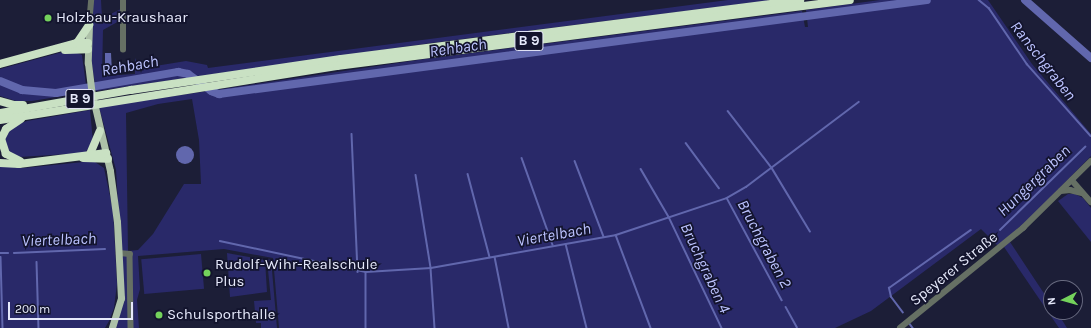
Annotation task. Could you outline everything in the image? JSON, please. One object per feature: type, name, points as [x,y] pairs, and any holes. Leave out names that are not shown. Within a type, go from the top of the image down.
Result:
[{"type":"highway","name":"B 9","points":[[0,113],[32,110],[199,83],[800,0]]},
{"type":"highway","name":"B 9","points":[[0,120],[32,110],[190,81],[208,85],[850,0]]},
{"type":"highway","points":[[77,43],[89,25]]},
{"type":"highway","points":[[0,64],[60,49],[77,43],[88,46]]},
{"type":"highway","points":[[60,49],[88,46]]},
{"type":"highway","points":[[0,101],[32,110]]},
{"type":"highway","points":[[23,163],[6,154],[1,138],[10,124],[32,110]]},
{"type":"highway","points":[[86,156],[99,127]]},
{"type":"highway","points":[[0,163],[23,163],[86,156],[107,156]]},
{"type":"main road","points":[[89,25],[89,77],[115,196],[121,286],[120,305],[112,328]]},
{"type":"main road","points":[[108,328],[121,286]]},
{"type":"street","points":[[89,25],[91,0]]},
{"type":"street","points":[[123,0],[123,50]]},
{"type":"street","name":"Speyerer Straße","points":[[900,328],[1023,228],[1091,161]]},
{"type":"street","points":[[1072,180],[1091,202]]},
{"type":"street","points":[[1060,191],[1077,190],[1084,194]]},
{"type":"street","points":[[119,253],[130,254],[131,328]]},
{"type":"shaded area","points":[[93,0],[101,0],[102,18],[121,9],[121,20],[103,30],[102,76],[135,74],[135,58],[141,73],[143,68],[186,61],[207,65],[208,68],[728,0],[774,0],[431,43],[96,91],[91,59]]},
{"type":"shaded area","points":[[880,0],[988,0],[1032,64],[1091,134],[1091,156],[1030,218],[998,246],[981,229],[871,311],[835,328],[279,328],[273,258],[224,249],[138,256],[140,289],[137,300],[139,328],[114,328],[119,314],[121,251],[116,170],[99,107],[425,59],[802,11],[805,27],[808,27],[806,10]],"holes":[[[192,99],[199,140],[201,184],[184,184],[153,234],[138,250],[128,251],[126,113],[158,104]]]},
{"type":"shaded area","points":[[70,50],[82,55],[87,92],[32,101],[16,101],[0,96],[0,69]]},
{"type":"shaded area","points":[[90,110],[93,142],[85,153],[19,157],[7,150],[4,143],[7,131],[13,126],[27,121]]},
{"type":"shaded area","points":[[95,162],[104,168],[113,210],[117,284],[114,308],[109,321],[105,328],[0,328],[0,166],[24,168]]},
{"type":"shaded area","points":[[1068,194],[1075,194],[1083,198],[1091,208],[1091,242],[1058,201]]},
{"type":"shaded area","points":[[1010,242],[1043,292],[1043,304],[1004,247]]},
{"type":"shaded area","points":[[227,253],[265,260],[267,292],[230,297]]},
{"type":"shaded area","points":[[201,254],[204,289],[144,294],[141,259]]},
{"type":"shaded area","points":[[271,259],[277,328],[261,328],[261,323],[256,323],[254,301],[271,300],[267,260]]},
{"type":"shaded area","points":[[1054,320],[1062,320],[1067,328],[1059,328]]},
{"type":"water","points":[[105,53],[111,53],[112,73],[105,73]]},
{"type":"water","points":[[181,146],[189,146],[194,151],[192,162],[189,164],[181,164],[176,159],[176,151]]},
{"type":"waterway","name":"Rehbach","points":[[0,81],[22,90],[56,93],[178,72],[188,74],[211,91],[219,94],[927,0]]},
{"type":"waterway","name":"Ranschgraben","points":[[979,0],[989,8],[1027,64],[1091,136]]},
{"type":"waterway","name":"Rehbach","points":[[1025,0],[1091,58]]},
{"type":"waterway","name":"Viertelbach","points":[[220,241],[366,272],[431,268],[616,235],[727,198],[746,187],[859,102]]},
{"type":"waterway","name":"Viertelbach","points":[[728,111],[772,168],[810,231]]},
{"type":"waterway","points":[[352,134],[358,272]]},
{"type":"waterway","points":[[686,143],[719,188]]},
{"type":"waterway","name":"Hungergraben","points":[[1000,230],[1085,147]]},
{"type":"waterway","points":[[522,158],[553,245]]},
{"type":"waterway","points":[[575,161],[604,237]]},
{"type":"waterway","name":"Bruchgraben 4","points":[[641,169],[669,217],[722,328]]},
{"type":"waterway","points":[[468,174],[490,257]]},
{"type":"waterway","points":[[416,175],[431,268],[435,328]]},
{"type":"waterway","name":"Bruchgraben 2","points":[[727,198],[782,300]]},
{"type":"waterway","name":"Hungergraben","points":[[903,313],[891,297],[889,288],[971,230]]},
{"type":"waterway","points":[[616,235],[651,328]]},
{"type":"waterway","points":[[566,244],[587,328]]},
{"type":"waterway","name":"Viertelbach","points":[[14,253],[105,249]]},
{"type":"waterway","name":"Viertelbach","points":[[0,253],[8,253]]},
{"type":"waterway","points":[[1,257],[3,328]]},
{"type":"waterway","points":[[495,257],[509,328]]},
{"type":"waterway","points":[[37,262],[39,328]]},
{"type":"waterway","points":[[366,272],[366,328]]},
{"type":"waterway","name":"Bruchgraben 2","points":[[786,307],[797,327]]},
{"type":"waterway","name":"Hungergraben","points":[[910,324],[913,328]]},
{"type":"place","name":"Holzbau-Kraushaar","points":[[48,18]]},
{"type":"place","name":"Rudolf-Wihr-Realschule Plus","points":[[207,273]]},
{"type":"place","name":"Schulsporthalle","points":[[159,315]]}]
